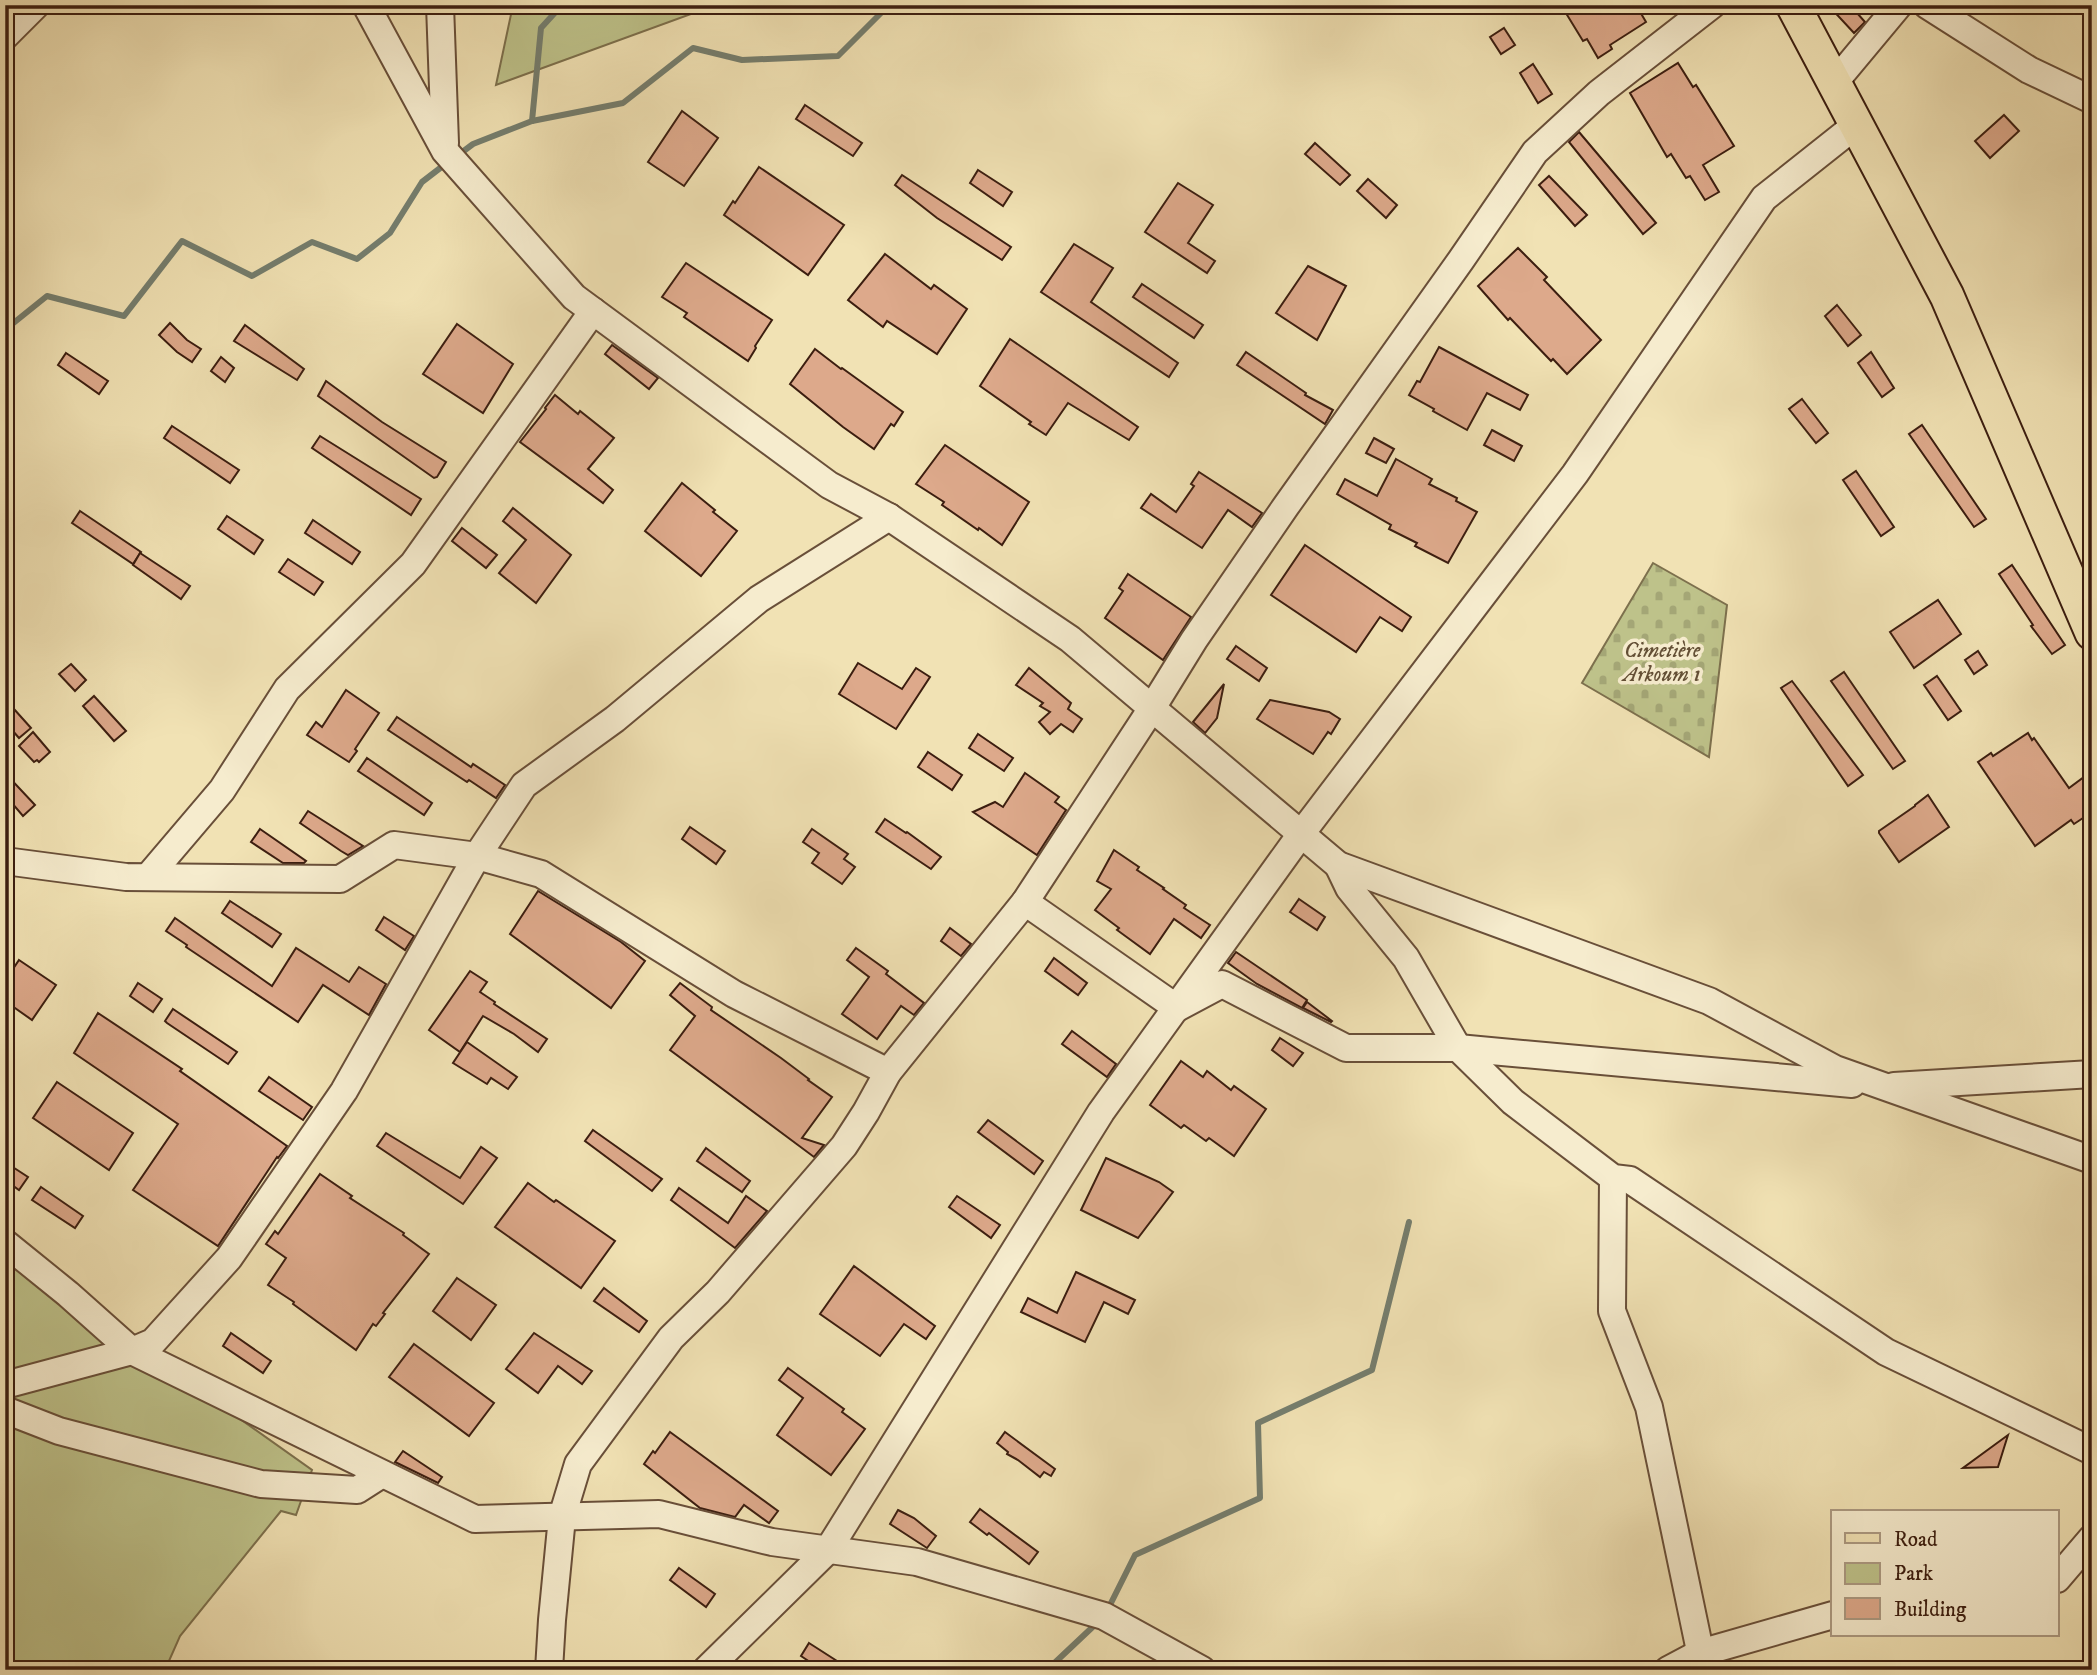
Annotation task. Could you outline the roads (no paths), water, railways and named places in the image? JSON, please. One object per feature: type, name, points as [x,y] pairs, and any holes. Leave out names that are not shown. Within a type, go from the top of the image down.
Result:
[{"type":"main road","points":[[1793,5],[1947,296],[2092,633]]},
{"type":"street","points":[[5,36],[36,5]]},
{"type":"street","points":[[366,5],[445,152],[574,297],[829,485],[889,517],[1070,639],[1338,865],[1709,1000],[1835,1069],[2092,1160]]},
{"type":"street","points":[[440,5],[445,152]]},
{"type":"street","points":[[549,1670],[562,1517],[578,1464],[671,1338],[718,1292],[844,1146],[888,1072],[1025,902],[1201,628],[1535,152],[1599,93],[1712,5]]},
{"type":"street","points":[[1834,83],[1899,5]]},
{"type":"street","points":[[1927,5],[2029,70],[2092,100]]},
{"type":"street","points":[[706,1670],[828,1550],[1101,1112],[1301,834],[1575,474],[1764,198],[1856,125]]},
{"type":"street","points":[[148,877],[222,790],[287,689],[413,564],[593,311]]},
{"type":"street","points":[[5,1385],[132,1352],[153,1342],[229,1258],[344,1091],[477,856],[524,785],[615,719],[759,599],[889,517]]},
{"type":"street","points":[[5,861],[126,877],[340,879],[394,845],[477,856],[541,874],[734,994],[888,1072]]},
{"type":"street","points":[[1338,865],[1349,888],[1406,958],[1458,1048],[1513,1102],[1613,1178],[1630,1180],[1886,1352],[2092,1451]]},
{"type":"street","points":[[1025,902],[1177,1008]]},
{"type":"street","points":[[1177,1008],[1222,984],[1346,1048],[1458,1048],[1882,1086],[2092,1074]]},
{"type":"street","points":[[1613,1178],[1612,1311],[1649,1407],[1702,1662]]},
{"type":"street","points":[[5,1243],[68,1294],[132,1352],[475,1519],[659,1514],[772,1542],[917,1562],[1104,1616],[1202,1670]]},
{"type":"street","points":[[5,1410],[59,1431],[261,1484],[357,1490],[382,1474]]},
{"type":"street","points":[[2058,1578],[2092,1538]]},
{"type":"street","points":[[1668,1670],[1702,1662],[1831,1616]]},
{"type":"waterway","points":[[532,121],[541,28],[562,5]]},
{"type":"waterway","points":[[457,156],[473,144],[532,121],[623,103],[693,48],[742,60],[838,56],[889,5]]},
{"type":"waterway","points":[[5,405],[10,401],[11,325],[47,296],[124,316],[182,241],[252,276],[312,242],[357,259],[390,233],[422,182],[448,162]]},
{"type":"waterway","points":[[1108,1609],[1135,1555],[1260,1498],[1258,1423],[1372,1370],[1409,1222]]},
{"type":"waterway","points":[[1047,1670],[1099,1621]]},
{"type":"park label","name":"Cimetière Arkoum 1","points":[[1662,662]]}]
